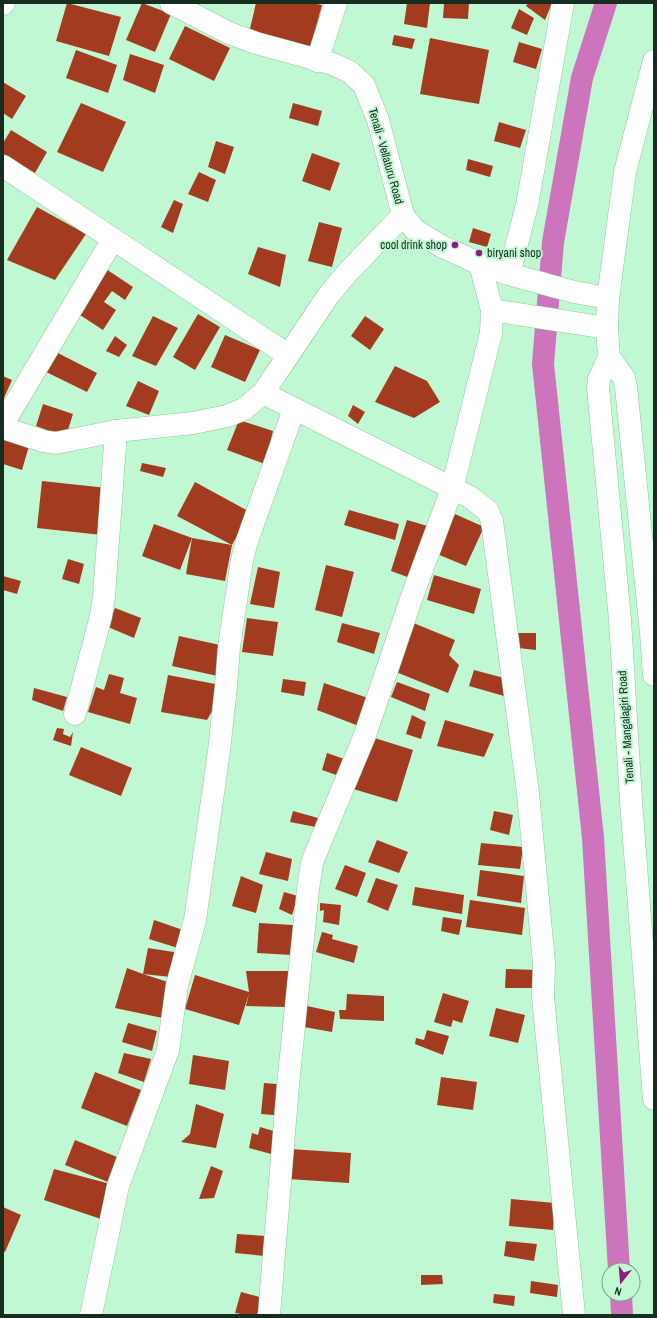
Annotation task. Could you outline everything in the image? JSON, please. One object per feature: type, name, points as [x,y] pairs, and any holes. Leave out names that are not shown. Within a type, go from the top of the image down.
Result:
[{"type":"street","name":"Tenali - Vellaturu Road","points":[[171,3],[229,33],[256,43],[317,61],[333,64],[350,72],[364,85],[378,120],[403,215],[415,230],[434,242],[480,264],[516,276],[574,292],[608,298]]},
{"type":"street","points":[[317,61],[336,3]]},
{"type":"street","points":[[516,276],[527,205],[563,3]]},
{"type":"street","points":[[654,61],[625,172],[608,298],[607,328],[609,356],[624,378],[626,387],[654,675]]},
{"type":"street","points":[[3,166],[288,355]]},
{"type":"street","points":[[3,428],[43,441],[56,443],[116,431],[192,423],[227,416],[244,409],[263,393],[328,296],[347,272],[403,215]]},
{"type":"street","points":[[3,424],[113,239]]},
{"type":"street","points":[[269,1315],[288,1085],[308,888],[312,863],[366,735],[410,602],[452,489],[491,333],[492,310],[480,264]]},
{"type":"street","points":[[492,310],[607,328]]},
{"type":"street","name":"Tenali - Mangalagiri Road","points":[[609,356],[599,379],[598,388],[620,620],[631,801],[654,1099]]},
{"type":"street","points":[[263,393],[479,503],[488,511],[492,521],[528,793],[544,963],[543,997],[574,1315]]},
{"type":"street","points":[[91,1315],[118,1186],[168,1050],[177,985],[196,920],[219,751],[229,647],[242,560],[247,541],[294,409]]},
{"type":"street","points":[[75,714],[104,596],[116,431]]},
{"type":"building","points":[[67,3],[121,17],[109,56],[56,41]]},
{"type":"building","points":[[142,3],[171,14],[155,52],[126,40]]},
{"type":"building","points":[[256,3],[312,3],[322,5],[310,49],[249,33]]},
{"type":"building","points":[[407,3],[430,3],[427,28],[404,24]]},
{"type":"building","points":[[444,3],[469,3],[468,19],[443,18]]},
{"type":"building","points":[[528,3],[552,3],[545,20],[526,6]]},
{"type":"building","points":[[519,9],[534,18],[527,35],[511,28]]},
{"type":"building","points":[[185,26],[230,48],[214,81],[169,59]]},
{"type":"building","points":[[394,35],[415,39],[412,49],[392,45]]},
{"type":"building","points":[[430,38],[489,50],[479,104],[420,94]]},
{"type":"building","points":[[519,42],[542,49],[536,69],[513,62]]},
{"type":"building","points":[[76,50],[117,65],[108,93],[66,78]]},
{"type":"building","points":[[130,54],[164,65],[155,93],[123,80]]},
{"type":"building","points":[[3,82],[26,96],[12,119],[3,113]]},
{"type":"building","points":[[81,103],[126,122],[103,172],[57,152]]},
{"type":"building","points":[[293,103],[322,111],[318,126],[289,118]]},
{"type":"building","points":[[499,122],[526,130],[520,148],[494,141]]},
{"type":"building","points":[[11,130],[47,152],[35,173],[3,154],[3,143]]},
{"type":"building","points":[[216,141],[234,147],[225,174],[208,167]]},
{"type":"building","points":[[312,153],[340,163],[330,191],[302,181]]},
{"type":"building","points":[[468,159],[493,166],[490,177],[466,170]]},
{"type":"building","points":[[199,172],[216,180],[208,202],[188,194]]},
{"type":"building","points":[[174,200],[183,204],[173,233],[161,227]]},
{"type":"building","points":[[37,207],[86,234],[55,280],[7,260]]},
{"type":"building","points":[[319,222],[342,228],[332,267],[308,261]]},
{"type":"building","points":[[473,228],[491,234],[487,247],[469,242]]},
{"type":"building","points":[[258,247],[286,255],[280,287],[248,274]]},
{"type":"building","points":[[106,269],[133,287],[125,300],[112,291],[104,302],[116,310],[103,330],[77,313]]},
{"type":"building","points":[[198,314],[220,327],[195,370],[173,357]]},
{"type":"building","points":[[153,316],[178,328],[156,366],[132,356]]},
{"type":"building","points":[[365,316],[384,329],[370,350],[351,336]]},
{"type":"building","points":[[225,335],[260,350],[245,382],[211,367]]},
{"type":"building","points":[[115,336],[127,345],[119,357],[106,351]]},
{"type":"building","points":[[52,350],[97,373],[87,392],[42,370]]},
{"type":"building","points":[[395,366],[427,381],[440,402],[414,418],[375,402]]},
{"type":"building","points":[[3,376],[12,380],[4,398],[3,397]]},
{"type":"building","points":[[138,381],[159,391],[149,415],[126,406]]},
{"type":"building","points":[[43,404],[73,414],[67,433],[58,434],[36,426]]},
{"type":"building","points":[[353,405],[365,412],[358,424],[348,416]]},
{"type":"building","points":[[239,420],[273,431],[265,464],[227,450]]},
{"type":"building","points":[[3,438],[29,446],[22,470],[3,464]]},
{"type":"building","points":[[142,463],[166,468],[163,477],[140,471]]},
{"type":"building","points":[[42,481],[107,488],[102,535],[37,528]]},
{"type":"building","points":[[195,482],[250,512],[232,545],[177,516]]},
{"type":"building","points":[[349,510],[399,524],[395,540],[344,525]]},
{"type":"building","points":[[455,514],[484,527],[466,566],[437,554]]},
{"type":"building","points":[[407,520],[431,527],[413,579],[391,571]]},
{"type":"building","points":[[154,524],[192,538],[180,570],[142,556]]},
{"type":"building","points":[[192,538],[232,545],[225,581],[186,574]]},
{"type":"building","points":[[68,559],[84,564],[79,584],[62,579]]},
{"type":"building","points":[[326,565],[354,572],[342,617],[315,610]]},
{"type":"building","points":[[258,567],[280,572],[274,608],[250,604]]},
{"type":"building","points":[[434,575],[481,589],[474,614],[427,600]]},
{"type":"building","points":[[3,576],[21,581],[17,594],[3,590]]},
{"type":"building","points":[[115,608],[141,618],[134,638],[108,627]]},
{"type":"building","points":[[247,618],[278,622],[273,656],[242,652]]},
{"type":"building","points":[[411,622],[455,640],[449,655],[459,665],[448,693],[391,670]]},
{"type":"building","points":[[342,623],[380,633],[374,654],[337,642]]},
{"type":"building","points":[[516,633],[536,633],[536,650],[518,648]]},
{"type":"building","points":[[179,636],[229,647],[222,677],[172,666]]},
{"type":"building","points":[[474,670],[504,678],[504,696],[469,686]]},
{"type":"building","points":[[109,674],[124,678],[120,693],[137,698],[130,724],[88,712],[96,687],[104,690]]},
{"type":"building","points":[[168,675],[226,686],[207,720],[161,712]]},
{"type":"building","points":[[283,679],[306,682],[304,696],[281,692]]},
{"type":"building","points":[[397,682],[430,694],[425,711],[391,697]]},
{"type":"building","points":[[324,683],[368,698],[359,726],[317,710]]},
{"type":"building","points":[[34,688],[67,697],[63,711],[32,700]]},
{"type":"building","points":[[412,715],[426,722],[421,739],[406,734]]},
{"type":"building","points":[[445,720],[494,734],[484,757],[437,746]]},
{"type":"building","points":[[57,728],[64,729],[63,734],[70,737],[73,732],[71,746],[53,740]]},
{"type":"building","points":[[365,735],[413,750],[397,802],[350,788]]},
{"type":"building","points":[[81,747],[132,768],[121,796],[69,775]]},
{"type":"building","points":[[327,753],[347,760],[342,777],[322,770]]},
{"type":"building","points":[[293,811],[318,818],[316,827],[290,822]]},
{"type":"building","points":[[494,811],[513,815],[509,835],[490,830]]},
{"type":"building","points":[[377,840],[408,852],[399,873],[368,862]]},
{"type":"building","points":[[481,843],[523,847],[520,869],[478,865]]},
{"type":"building","points":[[266,852],[292,859],[288,881],[259,874]]},
{"type":"building","points":[[345,865],[366,873],[357,897],[335,889]]},
{"type":"building","points":[[480,870],[524,876],[521,903],[477,896]]},
{"type":"building","points":[[241,876],[263,885],[256,913],[232,906]]},
{"type":"building","points":[[376,878],[398,885],[388,911],[367,902]]},
{"type":"building","points":[[415,887],[464,895],[462,914],[412,905]]},
{"type":"building","points":[[284,892],[298,896],[292,915],[279,909]]},
{"type":"building","points":[[470,900],[525,908],[522,935],[466,927]]},
{"type":"building","points":[[320,903],[341,905],[339,925],[323,922],[324,910],[320,911]]},
{"type":"building","points":[[443,917],[462,920],[459,935],[441,931]]},
{"type":"building","points":[[154,920],[186,931],[181,949],[149,939]]},
{"type":"building","points":[[259,923],[293,925],[292,955],[257,953]]},
{"type":"building","points":[[322,932],[333,935],[332,939],[358,946],[354,963],[316,952]]},
{"type":"building","points":[[148,948],[174,952],[171,977],[143,974]]},
{"type":"building","points":[[127,968],[177,985],[172,1020],[115,1008]]},
{"type":"building","points":[[506,969],[536,970],[536,988],[505,988]]},
{"type":"building","points":[[246,971],[300,971],[285,1007],[246,1006],[249,994],[239,1025],[185,1009],[195,975],[249,992]]},
{"type":"building","points":[[443,993],[469,1001],[462,1023],[453,1020],[451,1027],[434,1022]]},
{"type":"building","points":[[347,994],[384,996],[384,1021],[340,1019],[339,1010],[346,1010]]},
{"type":"building","points":[[307,1006],[335,1012],[332,1032],[304,1027]]},
{"type":"building","points":[[496,1008],[525,1015],[518,1043],[489,1036]]},
{"type":"building","points":[[128,1023],[157,1031],[152,1051],[122,1042]]},
{"type":"building","points":[[427,1030],[449,1036],[443,1055],[415,1044],[416,1038],[424,1040]]},
{"type":"building","points":[[124,1053],[151,1059],[144,1082],[118,1073]]},
{"type":"building","points":[[193,1055],[229,1061],[225,1090],[189,1084]]},
{"type":"building","points":[[95,1072],[141,1090],[127,1126],[81,1108]]},
{"type":"building","points":[[441,1077],[477,1082],[473,1110],[437,1105]]},
{"type":"building","points":[[264,1083],[288,1085],[286,1116],[261,1114]]},
{"type":"building","points":[[196,1104],[224,1114],[216,1148],[181,1142],[190,1134]]},
{"type":"building","points":[[260,1127],[277,1132],[271,1154],[249,1148],[252,1133],[258,1135]]},
{"type":"building","points":[[75,1140],[127,1161],[118,1186],[65,1165]]},
{"type":"building","points":[[290,1149],[351,1153],[349,1183],[288,1179]]},
{"type":"building","points":[[211,1166],[223,1171],[214,1198],[199,1199]]},
{"type":"building","points":[[54,1169],[118,1186],[110,1222],[44,1200]]},
{"type":"building","points":[[511,1199],[555,1203],[553,1230],[509,1226]]},
{"type":"building","points":[[3,1207],[21,1215],[5,1252],[3,1251]]},
{"type":"building","points":[[237,1234],[267,1236],[265,1256],[235,1253]]},
{"type":"building","points":[[506,1241],[537,1244],[534,1261],[504,1256]]},
{"type":"building","points":[[421,1275],[442,1275],[443,1284],[421,1285]]},
{"type":"building","points":[[531,1281],[558,1285],[557,1297],[530,1293]]},
{"type":"building","points":[[241,1292],[263,1298],[257,1315],[235,1313]]},
{"type":"building","points":[[494,1294],[515,1296],[514,1306],[493,1303]]},
{"type":"waterway","points":[[606,3],[582,78],[553,242],[543,364],[593,838],[619,1262]]},
{"type":"waterway","points":[[621,1302],[622,1315]]},
{"type":"place","name":"cool drink shop","points":[[455,245]]},
{"type":"place","name":"biryani shop","points":[[479,253]]}]
